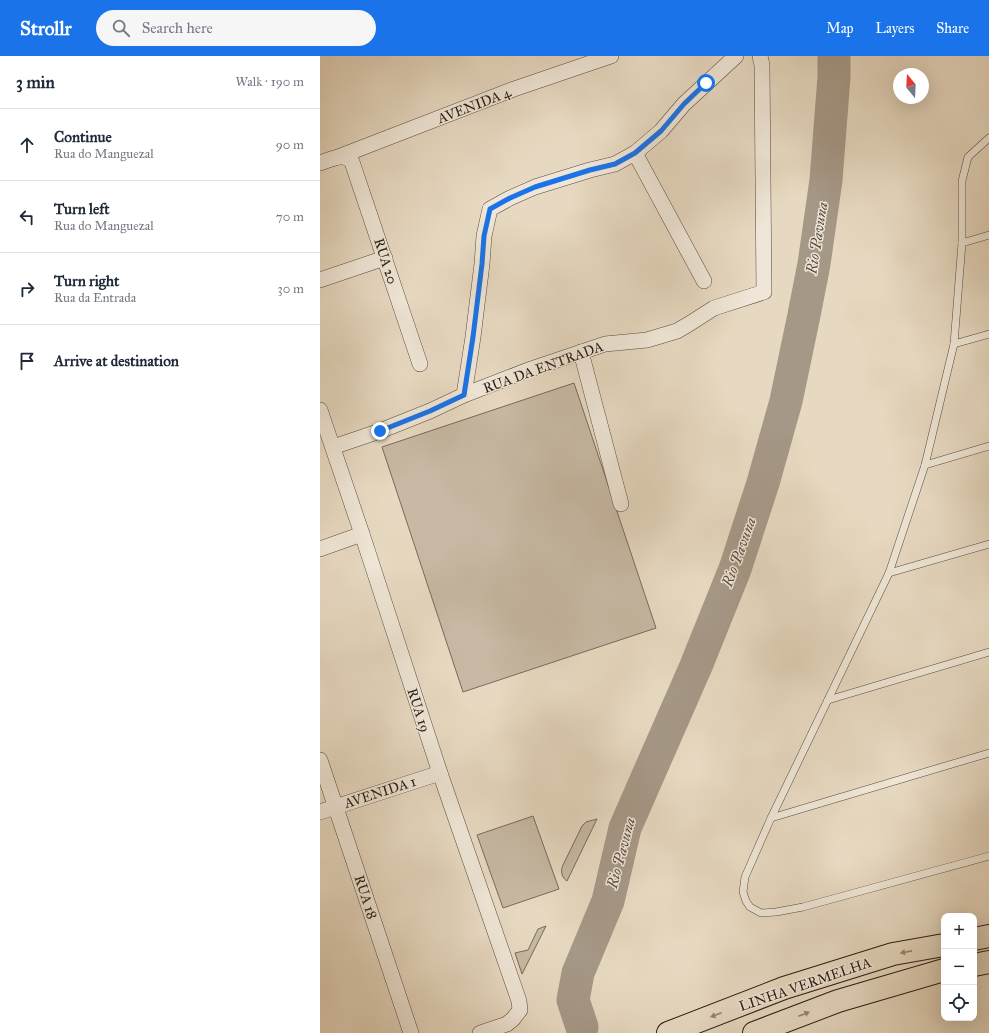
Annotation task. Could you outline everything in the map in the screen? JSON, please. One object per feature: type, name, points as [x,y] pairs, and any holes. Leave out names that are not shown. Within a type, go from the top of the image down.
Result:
[{"type":"highway","points":[[977,938],[989,936]]},
{"type":"highway","name":"LINHA VERMELHA","points":[[668,1033],[784,988],[893,954],[941,946]]},
{"type":"highway","points":[[977,964],[989,962]]},
{"type":"highway","name":"LINHA VERMELHA","points":[[754,1033],[838,1001],[941,971]]},
{"type":"street","name":"AVENIDA 4","points":[[320,163],[343,158],[514,89],[611,56]]},
{"type":"street","points":[[464,395],[473,337],[484,236],[490,209],[535,187],[615,164],[635,153],[661,131],[684,104],[736,56]]},
{"type":"street","name":"RUA DA ENTRADA","points":[[333,447],[368,436],[411,419],[464,395],[581,352],[605,344],[646,340],[677,331],[714,308],[764,292],[762,65],[760,56]]},
{"type":"street","points":[[635,153],[704,281]]},
{"type":"street","name":"RUA 20","points":[[343,158],[352,162],[354,167],[420,364]]},
{"type":"street","points":[[320,280],[385,258]]},
{"type":"street","points":[[581,352],[621,504]]},
{"type":"street","name":"RUA 19","points":[[320,410],[440,772],[518,1001],[520,1010],[513,1019],[506,1024],[480,1033]]},
{"type":"street","points":[[320,549],[362,534]]},
{"type":"street","name":"RUA 18","points":[[320,760],[411,1033]]},
{"type":"street","name":"AVENIDA 1","points":[[320,812],[440,772]]},
{"type":"lane","points":[[989,138],[968,157],[962,181],[962,243],[954,344],[925,465],[890,573],[771,818],[745,877],[743,892],[750,907],[760,913],[776,912],[803,907],[989,856]]},
{"type":"lane","points":[[962,243],[989,235]]},
{"type":"lane","points":[[954,344],[989,334]]},
{"type":"lane","points":[[925,465],[989,446]]},
{"type":"lane","points":[[890,573],[989,544]]},
{"type":"lane","points":[[828,700],[989,652]]},
{"type":"lane","points":[[771,818],[989,753]]},
{"type":"shaded area","points":[[574,383],[656,628],[463,692],[382,447]]},
{"type":"shaded area","points":[[533,816],[559,889],[503,908],[477,835]]},
{"type":"shaded area","points":[[597,819],[567,881],[562,874],[563,865],[582,826],[586,822]]},
{"type":"shaded area","points":[[546,926],[522,974],[515,953],[528,950],[538,929]]},
{"type":"waterway","name":"Rio Pavuna","points":[[582,1027],[573,1000],[578,973],[608,901],[625,828],[696,666],[735,569],[763,483],[786,401],[814,264],[826,180],[834,77],[834,56]]},
{"type":"route","points":[[380,431],[430,411],[464,395],[473,337],[484,236],[490,209],[535,187],[615,164],[635,153],[661,131],[684,104],[706,83]]}]
